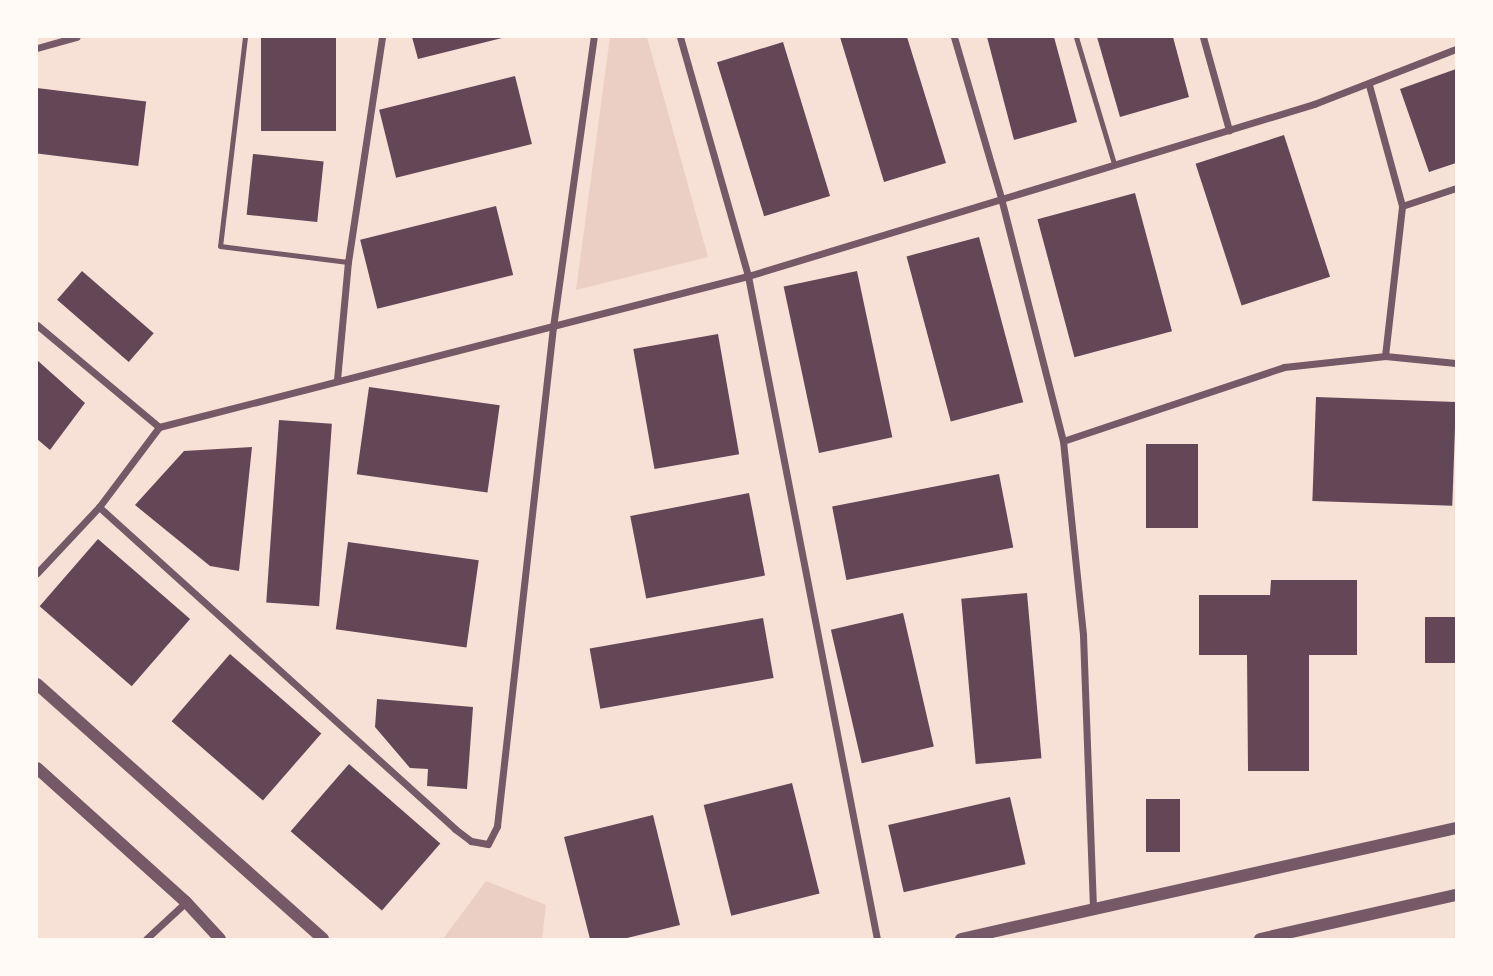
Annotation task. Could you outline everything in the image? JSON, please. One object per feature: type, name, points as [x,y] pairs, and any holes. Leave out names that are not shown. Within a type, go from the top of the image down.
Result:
[{"type":"street","points":[[37,48],[76,37]]},
{"type":"street","points":[[337,380],[348,262],[382,37]]},
{"type":"street","points":[[99,507],[455,829],[471,841],[488,844],[498,826],[553,327],[594,37]]},
{"type":"street","points":[[680,37],[748,276],[877,939]]},
{"type":"street","points":[[954,37],[1001,198],[1063,440],[1083,635],[1093,910]]},
{"type":"street","points":[[1203,37],[1229,130]]},
{"type":"street","points":[[37,573],[99,507],[159,427],[748,276],[1229,130],[1369,85],[1456,49]]},
{"type":"street","points":[[1369,85],[1402,206],[1385,356]]},
{"type":"street","points":[[1402,206],[1456,188]]},
{"type":"street","points":[[37,325],[159,427]]},
{"type":"street","points":[[1063,440],[1284,367],[1385,356],[1456,363]]},
{"type":"street","points":[[37,684],[323,939]]},
{"type":"street","points":[[37,768],[186,902],[220,939]]},
{"type":"street","points":[[961,939],[1456,828]]},
{"type":"street","points":[[1260,939],[1456,895]]},
{"type":"street","points":[[146,939],[186,902]]},
{"type":"lane","points":[[245,37],[220,246],[348,262]]},
{"type":"lane","points":[[1076,37],[1114,164]]},
{"type":"shaded area","points":[[610,37],[647,37],[708,257],[576,290]]},
{"type":"shaded area","points":[[486,881],[546,905],[542,939],[443,939]]},
{"type":"building","points":[[261,37],[336,37],[336,131],[261,131]]},
{"type":"building","points":[[412,37],[502,37],[502,38],[418,59]]},
{"type":"building","points":[[840,37],[907,37],[946,163],[884,182]]},
{"type":"building","points":[[987,37],[1054,37],[1077,122],[1014,140]]},
{"type":"building","points":[[1097,37],[1173,37],[1189,97],[1120,117]]},
{"type":"building","points":[[783,42],[830,196],[764,216],[717,62]]},
{"type":"building","points":[[1456,69],[1456,163],[1429,172],[1400,89]]},
{"type":"building","points":[[515,76],[532,144],[396,178],[379,110]]},
{"type":"building","points":[[37,88],[146,101],[138,166],[37,153]]},
{"type":"building","points":[[1284,135],[1330,277],[1242,305],[1196,164]]},
{"type":"building","points":[[253,154],[324,161],[317,222],[247,215]]},
{"type":"building","points":[[1135,193],[1172,331],[1074,357],[1037,219]]},
{"type":"building","points":[[496,206],[513,275],[377,309],[360,240]]},
{"type":"building","points":[[979,237],[1023,402],[951,422],[907,256]]},
{"type":"building","points":[[82,271],[154,333],[129,362],[57,300]]},
{"type":"building","points":[[857,271],[892,437],[819,453],[784,287]]},
{"type":"building","points":[[718,334],[739,454],[654,469],[633,349]]},
{"type":"building","points":[[37,360],[85,403],[50,450],[37,439]]},
{"type":"building","points":[[369,387],[500,405],[487,493],[357,474]]},
{"type":"building","points":[[1316,397],[1456,402],[1452,506],[1312,501]]},
{"type":"building","points":[[279,420],[332,424],[319,606],[266,603]]},
{"type":"building","points":[[1146,444],[1198,444],[1198,528],[1146,528]]},
{"type":"building","points":[[252,447],[239,571],[210,566],[135,505],[184,451]]},
{"type":"building","points":[[999,474],[1013,548],[846,580],[832,506]]},
{"type":"building","points":[[749,493],[765,575],[646,599],[630,516]]},
{"type":"building","points":[[98,539],[190,619],[132,686],[40,606]]},
{"type":"building","points":[[348,542],[479,560],[466,648],[336,629]]},
{"type":"building","points":[[1271,580],[1357,580],[1357,655],[1309,655],[1309,771],[1248,771],[1247,655],[1199,655],[1199,595],[1270,595]]},
{"type":"building","points":[[1027,593],[1041,758],[976,764],[961,599]]},
{"type":"building","points":[[903,613],[934,746],[862,763],[831,630]]},
{"type":"building","points":[[1425,617],[1456,617],[1456,663],[1425,663]]},
{"type":"building","points":[[763,618],[774,678],[600,709],[590,649]]},
{"type":"building","points":[[230,654],[321,733],[263,801],[172,721]]},
{"type":"building","points":[[377,699],[473,707],[467,789],[427,786],[428,769],[410,768],[375,727]]},
{"type":"building","points":[[349,764],[440,843],[382,911],[291,831]]},
{"type":"building","points":[[792,783],[820,894],[731,916],[704,805]]},
{"type":"building","points":[[1010,797],[1026,864],[904,892],[888,825]]},
{"type":"building","points":[[1146,799],[1180,799],[1180,852],[1146,852]]},
{"type":"building","points":[[653,815],[680,925],[623,939],[590,939],[564,837]]}]
